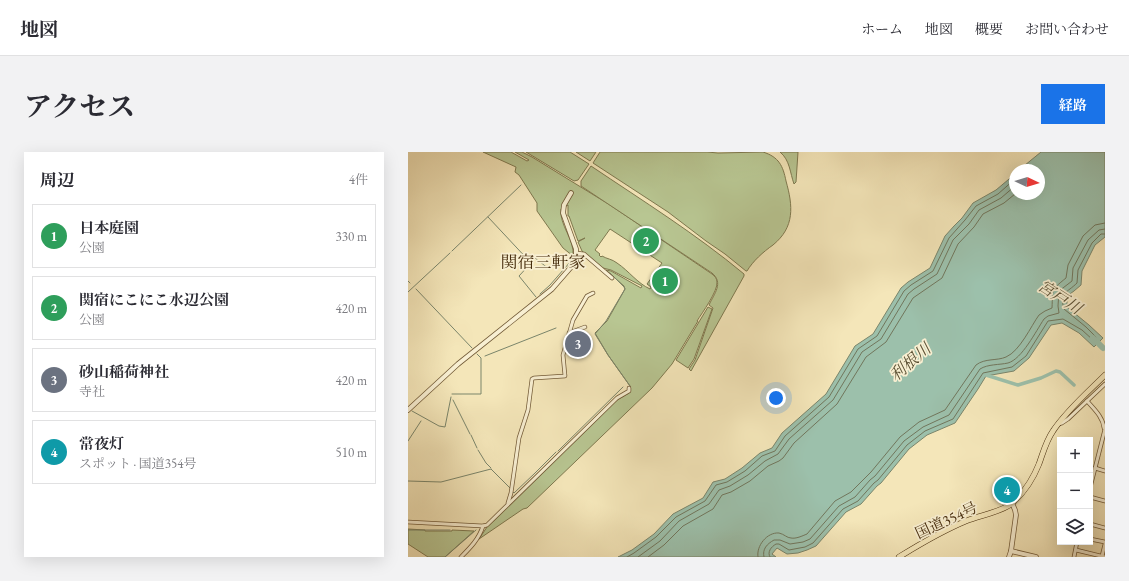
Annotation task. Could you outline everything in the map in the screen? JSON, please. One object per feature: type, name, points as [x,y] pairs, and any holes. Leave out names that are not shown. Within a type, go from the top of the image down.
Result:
[{"type":"highway","name":"国道354号","points":[[898,557],[953,527],[974,518],[1005,508],[1012,503],[1033,478],[1049,438],[1058,425],[1105,375]]},
{"type":"street","points":[[408,410],[458,364],[552,289],[572,266],[576,258],[576,249],[563,213],[564,205],[571,193]]},
{"type":"street","points":[[576,253],[584,254],[612,278]]},
{"type":"street","points":[[507,506],[512,493],[519,438],[528,410],[532,379],[565,376],[563,355],[572,320],[587,296],[593,293]]},
{"type":"street","points":[[569,333],[585,327]]},
{"type":"street","points":[[1058,425],[1068,419],[1105,384]]},
{"type":"street","points":[[408,522],[487,525],[618,398],[629,391],[629,388]]},
{"type":"street","points":[[1087,401],[1099,416],[1105,429],[1093,476]]},
{"type":"street","points":[[1095,468],[1105,471]]},
{"type":"street","points":[[1093,498],[1105,501]]},
{"type":"street","points":[[1009,557],[1016,515],[1012,503]]},
{"type":"street","points":[[1093,525],[1105,528]]},
{"type":"street","points":[[460,557],[479,537],[483,526]]},
{"type":"street","points":[[1076,550],[1103,556],[1105,543],[1093,540]]},
{"type":"street","points":[[1074,557],[1077,545]]},
{"type":"street","points":[[1011,551],[1022,555],[1036,557]]},
{"type":"shaded area","points":[[483,152],[511,152],[527,161],[529,160],[515,152],[522,152],[532,157],[610,205],[712,274],[717,280],[717,286],[672,364],[652,388],[527,508],[523,509],[479,539],[487,527],[617,400],[629,393],[630,386],[608,355],[595,333],[607,321],[625,289],[624,286],[606,270],[611,271],[641,288],[642,286],[611,270],[600,267],[582,251],[578,242],[585,238],[578,241],[568,216],[568,205],[561,209],[561,215],[564,227],[572,244],[573,256],[563,248],[537,211],[537,203],[519,175],[515,172],[516,167]],"holes":[[[610,229],[662,263],[647,284],[651,287],[650,289],[641,284],[615,262],[602,256],[601,257],[595,250]]]},
{"type":"shaded area","points":[[526,152],[570,152],[589,164],[578,180],[574,181]]},
{"type":"shaded area","points":[[576,152],[596,152],[590,161]]},
{"type":"shaded area","points":[[600,152],[763,152],[777,159],[782,167],[791,207],[789,223],[780,238],[758,257],[746,271],[668,212],[593,163]]},
{"type":"shaded area","points":[[780,152],[798,152],[796,182],[794,184],[788,163]]},
{"type":"shaded area","points":[[591,166],[688,231],[744,274],[691,371],[689,369],[695,360],[713,308],[709,305],[718,285],[716,277],[581,186],[581,181]]},
{"type":"shaded area","points":[[708,307],[712,309],[694,359],[688,368],[676,360]]},
{"type":"shaded area","points":[[408,529],[425,531],[474,531],[445,557],[428,557],[408,544]]},
{"type":"water","name":"利根川","points":[[1041,152],[1105,152],[1105,237],[1095,245],[1082,271],[1081,285],[1067,296],[1067,307],[1103,338],[1094,347],[1079,333],[1062,323],[1051,325],[1029,358],[1014,371],[986,376],[955,423],[927,435],[909,449],[881,483],[861,504],[846,512],[816,546],[807,550],[787,554],[777,548],[772,554],[776,557],[618,557],[632,550],[654,534],[673,514],[703,498],[713,482],[725,479],[742,468],[760,453],[772,448],[782,433],[826,394],[855,346],[873,334],[901,288],[930,268],[945,236],[962,218],[973,203],[996,190],[1009,179],[1009,200],[1045,200],[1045,164],[1026,164]]},
{"type":"waterway","points":[[452,251],[521,185]]},
{"type":"waterway","points":[[488,217],[531,263],[519,276],[536,297]]},
{"type":"waterway","points":[[408,292],[450,253]]},
{"type":"waterway","points":[[532,262],[535,258],[549,269]]},
{"type":"waterway","points":[[540,294],[571,261]]},
{"type":"waterway","points":[[610,273],[625,289],[606,321],[595,334],[630,386]]},
{"type":"waterway","points":[[416,289],[472,348]]},
{"type":"waterway","points":[[485,356],[556,328]]},
{"type":"waterway","name":"宮戸川","points":[[1093,338],[1103,348]]},
{"type":"waterway","points":[[452,394],[481,394],[481,358],[477,354]]},
{"type":"waterway","points":[[986,375],[1018,385],[1041,378],[1056,371],[1060,372],[1074,385]]},
{"type":"waterway","points":[[558,451],[623,387]]},
{"type":"waterway","points":[[412,411],[439,426],[445,427],[451,397]]},
{"type":"waterway","points":[[453,400],[470,434]]},
{"type":"waterway","points":[[408,441],[421,421]]},
{"type":"waterway","points":[[471,435],[477,448]]},
{"type":"waterway","points":[[478,450],[491,468]]},
{"type":"waterway","points":[[513,492],[514,493],[556,452]]},
{"type":"waterway","points":[[408,481],[441,482],[491,469],[511,489]]},
{"type":"waterway","points":[[408,530],[450,530]]},
{"type":"waterway","points":[[445,557],[476,530]]},
{"type":"place","name":"関宿にこにこ水辺公園","points":[[646,241]]},
{"type":"place","name":"日本庭園","points":[[665,281]]},
{"type":"place","name":"砂山稲荷神社","points":[[578,344]]},
{"type":"place","name":"常夜灯","points":[[1007,490]]},
{"type":"district","name":"関宿三軒家","points":[[543,262]]}]
